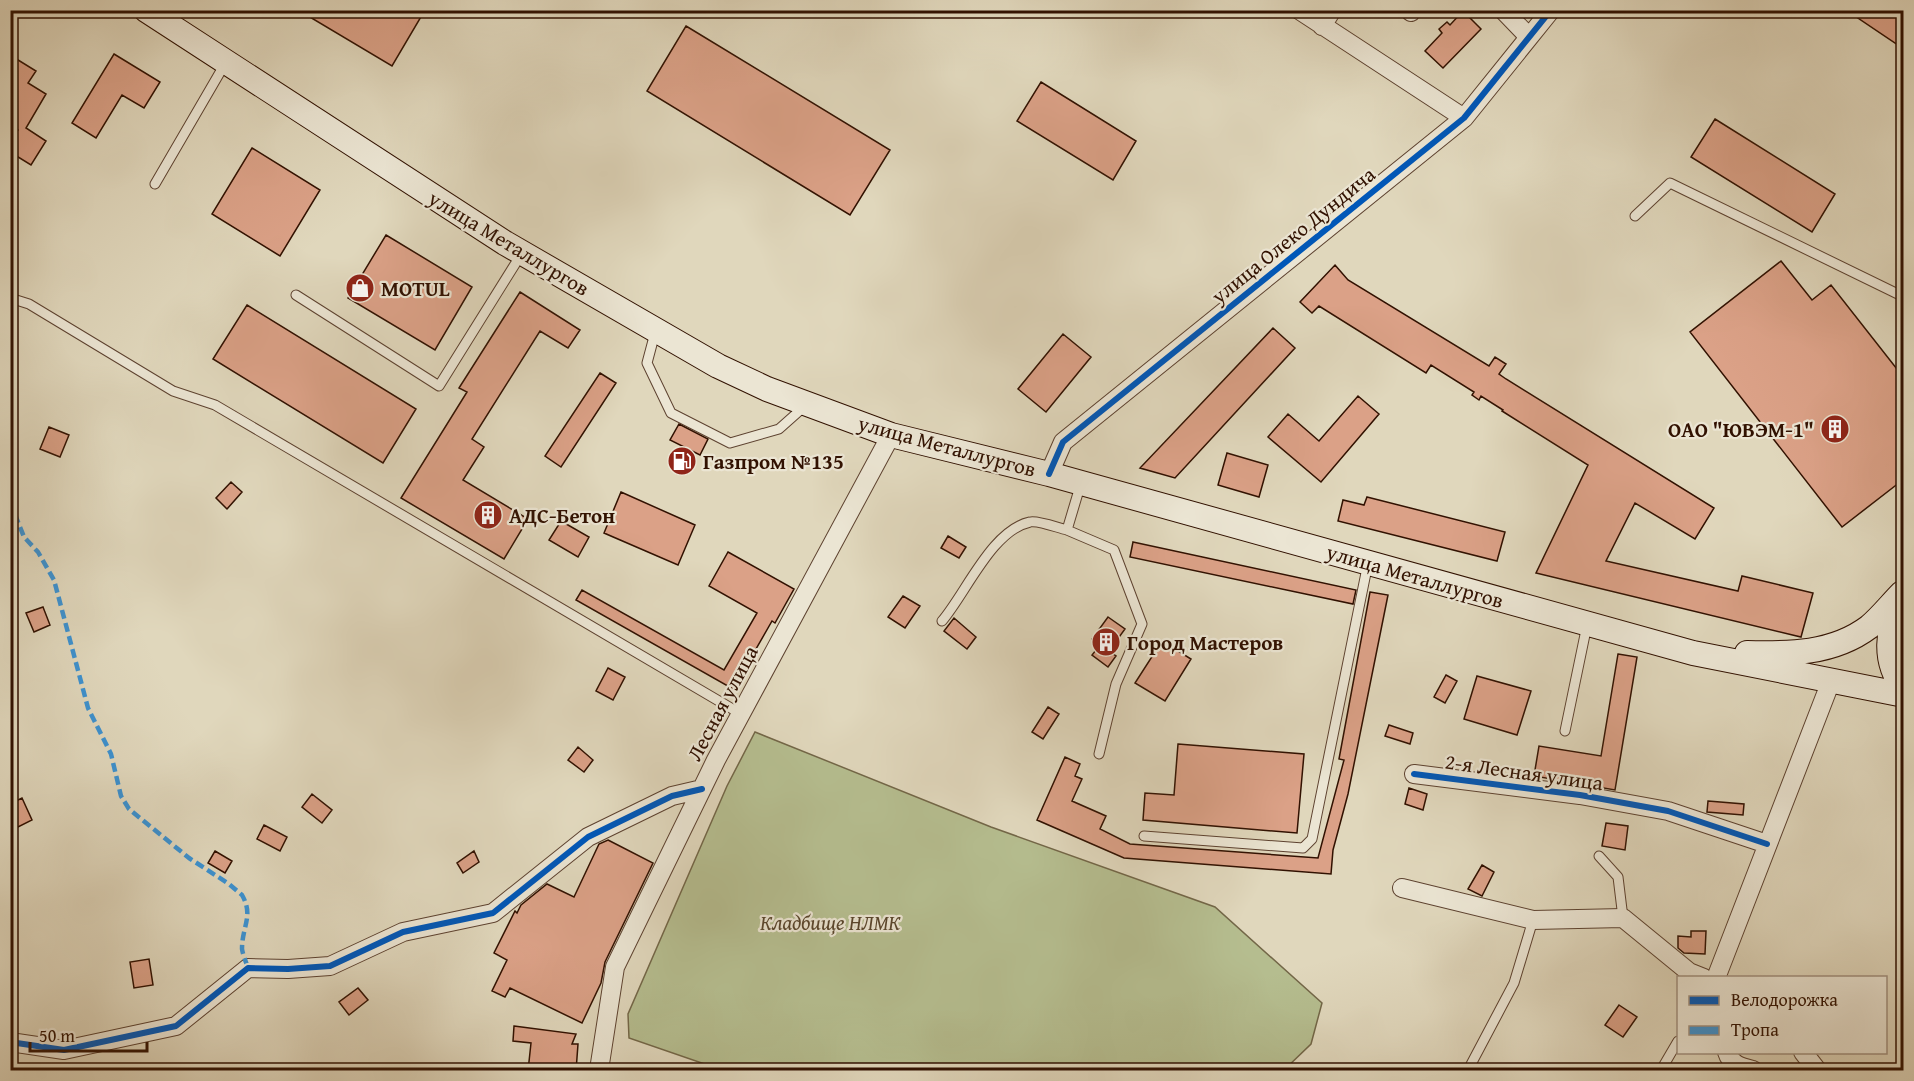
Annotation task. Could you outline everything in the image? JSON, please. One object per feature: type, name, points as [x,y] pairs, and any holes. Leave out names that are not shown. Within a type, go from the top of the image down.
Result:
[{"type":"main road","name":"улица Металлургов","points":[[146,10],[522,253],[718,366],[767,389],[891,435],[1049,474],[1693,653],[1904,695]]},
{"type":"main road","points":[[1693,653],[1804,652],[1833,647],[1868,627],[1903,592]]},
{"type":"main road","points":[[1903,592],[1891,621],[1888,648],[1894,673],[1904,688]]},
{"type":"street","points":[[1299,10],[1327,18],[1464,118]]},
{"type":"street","points":[[1503,10],[1529,37]]},
{"type":"street","name":"улица Олеко Дундича","points":[[1049,474],[1063,442],[1464,118],[1551,10]]},
{"type":"street","name":"Лесная улица","points":[[599,1071],[615,967],[702,789],[891,435]]},
{"type":"street","points":[[1717,976],[1831,681]]},
{"type":"street","name":"2-я Лесная улица","points":[[1414,774],[1580,795],[1668,811],[1767,844]]},
{"type":"street","points":[[10,1042],[64,1050],[176,1026],[248,968],[288,969],[330,966],[403,932],[493,913],[588,837],[672,796],[702,789]]},
{"type":"street","points":[[1402,888],[1533,920],[1623,918],[1689,972],[1699,976]]},
{"type":"street","points":[[1728,1054],[1737,1065],[1753,1071]]},
{"type":"street","points":[[1804,1054],[1817,1071]]},
{"type":"lane","points":[[155,184],[226,62]]},
{"type":"lane","points":[[1635,216],[1670,183],[1904,297]]},
{"type":"lane","points":[[296,295],[439,386],[522,253]]},
{"type":"lane","points":[[10,297],[29,304],[173,391],[215,405],[741,714]]},
{"type":"lane","points":[[655,330],[647,363],[671,414],[730,444],[779,429],[807,404]]},
{"type":"lane","points":[[1066,530],[1080,483]]},
{"type":"lane","points":[[942,621],[955,606],[977,569],[1004,535],[1031,521],[1066,530],[1114,550],[1142,624],[1116,684],[1099,754]]},
{"type":"lane","points":[[1144,836],[1303,848],[1312,839],[1368,563]]},
{"type":"lane","points":[[1565,731],[1587,624]]},
{"type":"lane","points":[[1599,856],[1618,877],[1623,918]]},
{"type":"lane","points":[[1468,1071],[1514,983],[1533,920]]},
{"type":"lane","points":[[1661,1071],[1677,1043]]},
{"type":"green space","name":"Кладбище НЛМК","points":[[755,732],[991,827],[1215,907],[1322,1003],[1311,1044],[1284,1070],[722,1070],[629,1038],[628,1014],[727,786]]},
{"type":"building","points":[[298,10],[425,10],[392,66]]},
{"type":"building","points":[[1846,10],[1904,10],[1904,49]]},
{"type":"building","points":[[1463,11],[1481,29],[1443,68],[1425,51],[1442,33],[1439,29],[1447,22],[1450,25]]},
{"type":"building","points":[[686,26],[890,150],[850,215],[647,91]]},
{"type":"building","points":[[114,54],[160,82],[144,108],[122,95],[96,138],[72,123]]},
{"type":"building","points":[[10,55],[36,71],[28,83],[46,94],[26,128],[46,141],[31,165],[10,152],[10,142],[18,130],[10,126]]},
{"type":"building","points":[[1041,82],[1136,141],[1113,180],[1017,121]]},
{"type":"building","points":[[1715,119],[1835,194],[1812,232],[1691,157]]},
{"type":"building","points":[[252,148],[320,190],[280,256],[212,214]]},
{"type":"building","points":[[386,235],[472,287],[435,350],[348,298]]},
{"type":"building","name":"ОАО \"ЮВЭМ-1\"","points":[[1781,261],[1812,300],[1831,285],[1904,378],[1904,479],[1842,527],[1690,332]]},
{"type":"building","points":[[1335,265],[1348,280],[1489,366],[1495,357],[1506,364],[1499,374],[1506,379],[1714,508],[1695,539],[1635,503],[1606,561],[1738,591],[1742,576],[1813,593],[1801,637],[1536,573],[1588,465],[1481,396],[1479,400],[1472,395],[1474,392],[1431,365],[1426,373],[1319,306],[1312,313],[1300,302]]},
{"type":"building","points":[[520,292],[580,330],[568,348],[540,331],[472,439],[484,447],[463,480],[528,519],[504,559],[401,498],[467,392],[459,388]]},
{"type":"building","points":[[247,305],[416,409],[383,463],[213,359]]},
{"type":"building","points":[[1273,328],[1295,348],[1175,478],[1140,468]]},
{"type":"building","points":[[1063,334],[1091,357],[1046,412],[1018,389]]},
{"type":"building","points":[[600,373],[616,383],[561,467],[545,456]]},
{"type":"building","points":[[1358,396],[1379,414],[1321,482],[1268,437],[1288,414],[1319,441]]},
{"type":"building","points":[[679,424],[708,439],[700,455],[670,440]]},
{"type":"building","points":[[49,427],[69,435],[60,457],[40,449]]},
{"type":"building","points":[[1227,453],[1268,465],[1259,497],[1218,485]]},
{"type":"building","points":[[231,482],[242,492],[227,509],[216,498]]},
{"type":"building","points":[[621,492],[695,525],[678,565],[604,533]]},
{"type":"building","points":[[1367,497],[1505,532],[1497,561],[1338,521],[1343,500],[1364,505]]},
{"type":"building","points":[[561,521],[589,537],[578,557],[549,540]]},
{"type":"building","points":[[948,536],[966,547],[959,558],[941,548]]},
{"type":"building","points":[[1133,542],[1356,590],[1353,604],[1130,557]]},
{"type":"building","points":[[728,552],[794,589],[775,623],[772,621],[733,689],[576,600],[582,590],[724,670],[757,613],[709,586]]},
{"type":"building","points":[[1370,592],[1388,595],[1348,794],[1333,850],[1331,874],[1124,858],[1037,820],[1065,757],[1080,764],[1075,776],[1082,779],[1072,801],[1106,816],[1100,829],[1130,844],[1318,858],[1344,760],[1339,759]]},
{"type":"building","points":[[903,596],[920,606],[905,628],[888,617]]},
{"type":"building","points":[[43,607],[50,625],[34,632],[26,613]]},
{"type":"building","name":"Город Мастеров","points":[[1108,617],[1125,629],[1109,651],[1092,639]]},
{"type":"building","points":[[954,618],[976,637],[967,649],[944,631]]},
{"type":"building","points":[[1162,641],[1191,659],[1165,701],[1135,683]]},
{"type":"building","points":[[1100,645],[1116,656],[1108,667],[1092,655]]},
{"type":"building","points":[[1618,654],[1637,657],[1615,790],[1534,776],[1539,746],[1601,756]]},
{"type":"building","points":[[608,668],[625,677],[613,700],[596,691]]},
{"type":"building","points":[[1446,675],[1457,681],[1445,703],[1434,697]]},
{"type":"building","points":[[1477,676],[1531,691],[1517,735],[1464,719]]},
{"type":"building","points":[[1048,707],[1059,714],[1043,739],[1032,732]]},
{"type":"building","points":[[1389,725],[1413,733],[1410,744],[1385,736]]},
{"type":"building","points":[[1178,744],[1304,754],[1297,833],[1143,820],[1145,793],[1174,795]]},
{"type":"building","points":[[578,747],[593,760],[584,772],[568,760]]},
{"type":"building","points":[[1409,788],[1427,794],[1423,810],[1405,804]]},
{"type":"building","points":[[312,794],[332,810],[322,823],[302,807]]},
{"type":"building","points":[[22,798],[32,820],[10,831],[10,804]]},
{"type":"building","points":[[1708,801],[1744,804],[1743,815],[1707,812]]},
{"type":"building","points":[[1606,823],[1628,826],[1625,850],[1602,846]]},
{"type":"building","points":[[264,825],[287,837],[280,851],[257,839]]},
{"type":"building","points":[[608,840],[653,863],[605,962],[601,983],[582,1023],[510,988],[505,997],[492,991],[507,960],[494,953],[515,911],[517,913],[521,905],[547,884],[574,897],[599,844]]},
{"type":"building","points":[[215,851],[232,861],[225,873],[208,863]]},
{"type":"building","points":[[474,851],[479,862],[463,873],[457,863]]},
{"type":"building","points":[[1482,865],[1494,872],[1482,896],[1468,889]]},
{"type":"building","points":[[1691,931],[1706,931],[1705,954],[1684,953],[1678,948],[1678,936],[1691,937]]},
{"type":"building","points":[[149,959],[153,985],[134,988],[130,962]]},
{"type":"building","points":[[358,988],[368,1000],[349,1015],[339,1002]]},
{"type":"building","points":[[1619,1005],[1637,1017],[1623,1037],[1605,1025]]},
{"type":"building","points":[[514,1026],[576,1034],[572,1044],[578,1044],[576,1071],[528,1071],[531,1043],[513,1041]]},
{"type":"marked path","points":[[10,502],[24,537],[38,552],[54,580],[88,708],[111,754],[121,796],[129,809],[189,858],[242,895],[247,909],[242,949],[248,968]]},
{"type":"cycle path","points":[[1049,474],[1063,442],[1464,118],[1551,10]]},
{"type":"cycle path","points":[[1414,774],[1580,795],[1668,811],[1767,844]]},
{"type":"cycle path","points":[[10,1042],[64,1050],[176,1026],[248,968],[288,969],[330,966],[403,932],[493,913],[588,837],[672,796],[702,789]]},
{"type":"place","name":"MOTUL","points":[[360,288]]},
{"type":"place","name":"ОАО \"ЮВЭМ-1\"","points":[[1835,429]]},
{"type":"place","name":"Газпром №135","points":[[682,461]]},
{"type":"place","name":"АДС-Бетон","points":[[488,515]]},
{"type":"place","name":"Город Мастеров","points":[[1106,642]]}]
